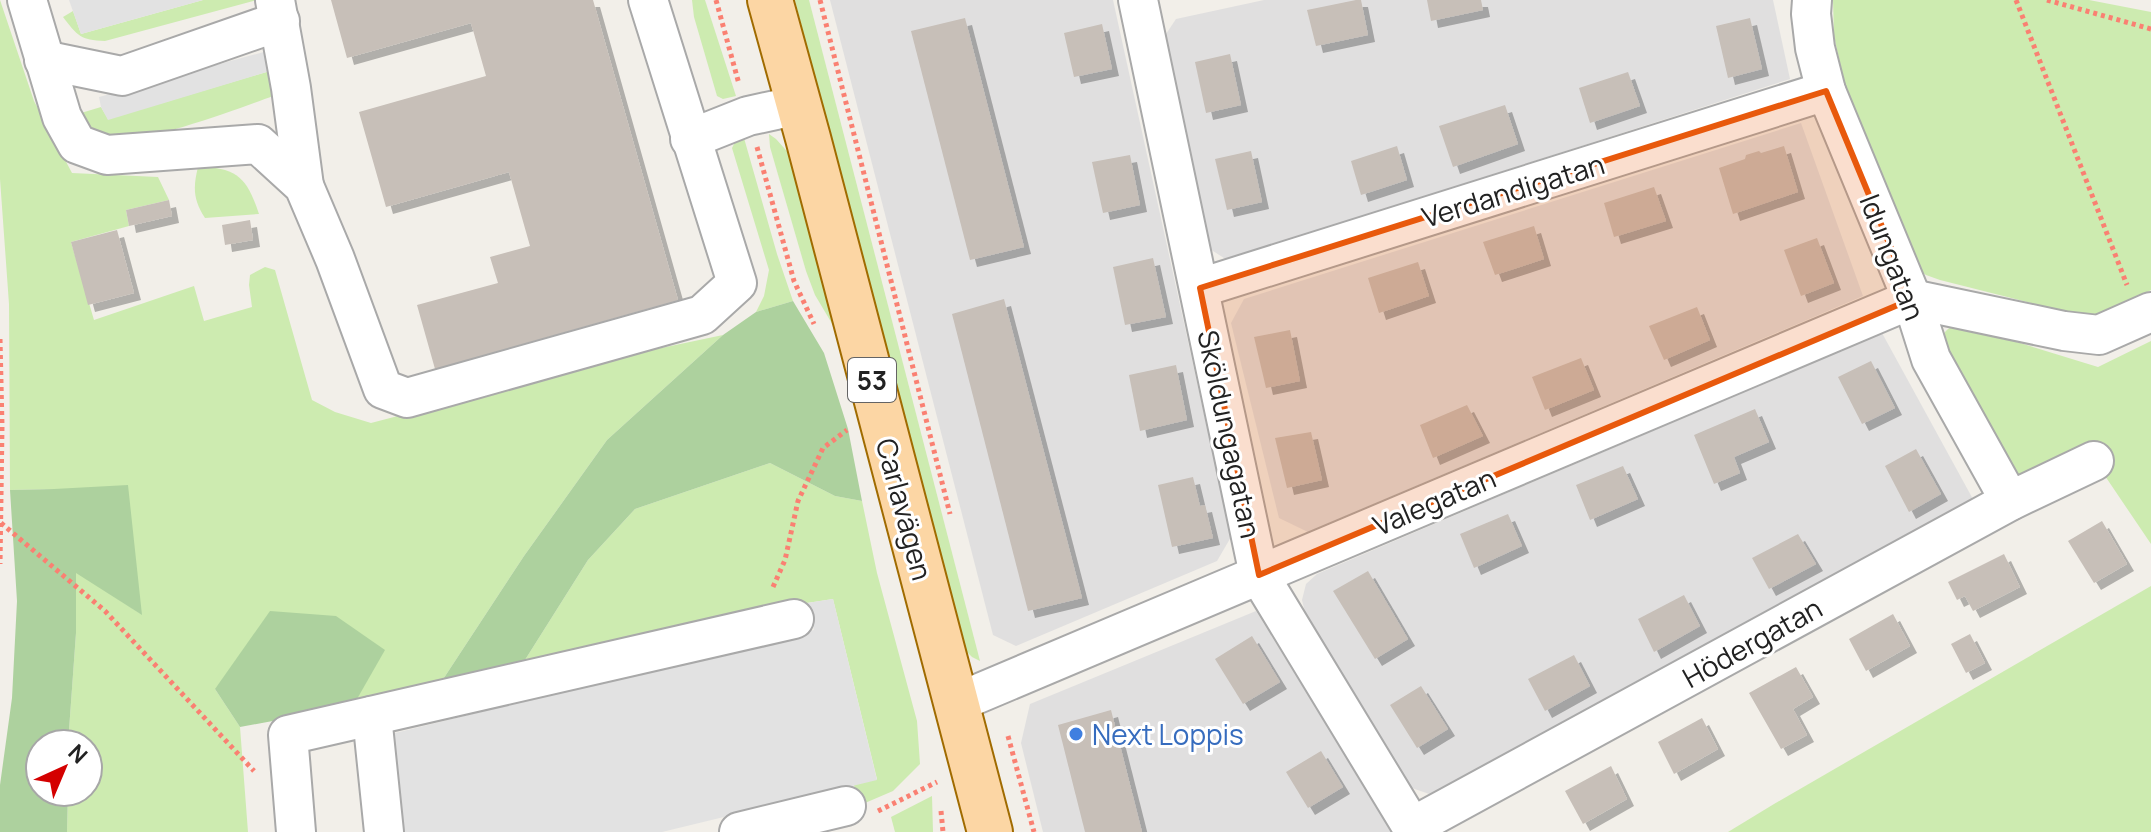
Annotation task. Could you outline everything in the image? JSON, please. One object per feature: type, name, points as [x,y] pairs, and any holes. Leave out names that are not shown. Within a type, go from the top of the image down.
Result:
[{"type":"main road","name":"Carlavägen","points":[[770,0],[975,695],[990,832]]},
{"type":"street","points":[[27,0],[62,117],[77,144],[107,155],[258,144],[304,186]]},
{"type":"street","points":[[44,60],[122,76],[278,10],[304,186],[335,259],[383,389],[407,398],[702,315],[737,283],[648,0]]},
{"type":"street","name":"Idungatan","points":[[1812,0],[1815,48],[1826,91],[1912,299],[1931,359],[2010,501]]},
{"type":"street","name":"Sköldungagatan","points":[[1147,2],[1200,288],[1259,575],[1413,829]]},
{"type":"street","name":"Verdandigatan","points":[[1200,288],[1826,91]]},
{"type":"street","points":[[690,139],[748,116],[799,105]]},
{"type":"street","points":[[1912,299],[2064,331],[2099,335],[2146,315]]},
{"type":"street","name":"Valegatan","points":[[975,695],[1912,299]]},
{"type":"street","name":"Hödergatan","points":[[1413,829],[2010,501],[2094,461]]},
{"type":"street","points":[[296,832],[288,735],[794,619]]},
{"type":"street","points":[[372,716],[384,832]]},
{"type":"street","points":[[739,832],[846,806]]},
{"type":"path","points":[[716,0],[794,281],[818,332]]},
{"type":"path","points":[[820,0],[952,519]]},
{"type":"path","points":[[2016,0],[2146,315]]},
{"type":"path","points":[[2047,0],[2151,29]]},
{"type":"path","points":[[0,339],[0,564]]},
{"type":"path","points":[[755,629],[785,560],[798,501],[823,448],[857,423]]},
{"type":"path","points":[[1,523],[105,611],[257,774],[292,781]]},
{"type":"path","points":[[975,695],[1034,832]]},
{"type":"path","points":[[846,806],[861,820],[938,781]]},
{"type":"highlighted area","points":[[1826,91],[1912,299],[1259,575],[1200,288]]},
{"type":"shaded area","points":[[69,0],[203,0],[81,34]]},
{"type":"shaded area","points":[[830,0],[1113,0],[1231,537],[1217,561],[1016,646],[993,635]]},
{"type":"shaded area","points":[[1264,0],[1773,0],[1790,79],[1227,260],[1210,249],[1164,37],[1176,19]]},
{"type":"shaded area","points":[[271,50],[280,68],[108,120],[101,107],[99,97]]},
{"type":"shaded area","points":[[1801,123],[1863,296],[1308,532],[1279,518],[1231,323],[1244,299]]},
{"type":"shaded area","points":[[1882,333],[1974,501],[1432,795],[1412,788],[1306,616],[1302,600],[1306,584],[1317,574]]},
{"type":"shaded area","points":[[833,599],[877,780],[662,832],[401,832],[391,734],[814,630],[807,603]]},
{"type":"shaded area","points":[[1256,611],[1393,832],[1043,832],[1021,743],[1030,704]]},
{"type":"green space","points":[[0,0],[34,101],[72,173],[158,177],[169,200],[126,210],[129,226],[71,242],[94,320],[194,286],[204,321],[252,307],[250,275],[265,267],[275,270],[312,400],[335,412],[371,423],[647,351],[723,335],[607,440],[524,556],[438,687],[353,706],[215,689],[240,727],[248,832],[67,832],[68,808],[104,808],[104,728],[69,728],[76,633],[76,572],[141,614],[54,489],[10,490],[9,304],[0,179]]},
{"type":"green space","points":[[203,0],[257,0],[105,41],[80,36],[63,17],[73,11],[81,34]]},
{"type":"green space","points":[[692,0],[705,0],[736,96],[723,99],[717,96]]},
{"type":"green space","points":[[795,0],[809,0],[980,661],[959,644]]},
{"type":"green space","points":[[1833,0],[2089,0],[2151,12],[2151,290],[2118,309],[2099,314],[2075,314],[1940,280],[1916,268],[1847,95],[1834,36]]},
{"type":"green space","points":[[280,68],[273,96],[162,133],[118,141],[105,140],[90,129],[81,113],[101,107],[108,119]]},
{"type":"green space","points":[[769,134],[793,158],[837,332],[815,295],[806,271],[770,147]]},
{"type":"green space","points":[[744,138],[793,301],[756,312],[764,296],[769,270],[732,148],[735,142]]},
{"type":"green space","points":[[198,167],[222,169],[239,177],[250,191],[259,214],[205,218],[195,193]]},
{"type":"green space","points":[[793,301],[824,353],[848,429],[862,501],[835,496],[770,463],[635,509],[588,560],[518,671],[438,687],[524,556],[607,440],[723,335],[756,312]]},
{"type":"green space","points":[[1958,324],[2098,367],[2151,341],[2151,544],[2101,470],[2019,477],[2012,474],[1939,345],[1946,332]]},
{"type":"green space","points":[[770,463],[835,496],[862,501],[877,573],[917,721],[920,764],[893,791],[858,806],[854,785],[877,779],[833,599],[807,603],[768,619],[518,671],[588,560],[635,509]]},
{"type":"green space","points":[[128,485],[142,615],[76,573],[76,633],[69,728],[24,728],[24,808],[68,808],[67,832],[0,832],[0,785],[12,698],[17,601],[10,490]]},
{"type":"green space","points":[[2151,586],[2151,832],[1728,832],[1774,804]]},
{"type":"green space","points":[[270,611],[336,616],[385,650],[353,706],[240,727],[215,689]]},
{"type":"green space","points":[[932,796],[933,832],[895,832],[891,817]]},
{"type":"building","points":[[331,0],[593,0],[678,300],[435,369],[417,305],[498,283],[490,257],[530,246],[509,172],[386,207],[359,112],[486,76],[471,23],[347,58]]},
{"type":"building","points":[[1361,0],[1368,35],[1316,46],[1307,10]]},
{"type":"building","points":[[1427,0],[1481,0],[1483,10],[1431,21]]},
{"type":"building","points":[[965,18],[1024,247],[970,260],[911,31]]},
{"type":"building","points":[[1750,18],[1762,69],[1728,78],[1716,26]]},
{"type":"building","points":[[1102,24],[1112,69],[1074,77],[1064,33]]},
{"type":"building","points":[[1230,54],[1241,105],[1206,113],[1195,62]]},
{"type":"building","points":[[1628,72],[1640,106],[1590,123],[1579,88]]},
{"type":"building","points":[[1505,105],[1518,144],[1453,167],[1439,126]]},
{"type":"building","points":[[1397,146],[1407,180],[1361,195],[1351,161]]},
{"type":"building","points":[[1784,146],[1798,192],[1733,214],[1719,168],[1745,159],[1746,155]]},
{"type":"building","points":[[1251,151],[1262,202],[1227,210],[1215,159]]},
{"type":"building","points":[[1130,155],[1140,205],[1103,213],[1092,162]]},
{"type":"building","points":[[1654,187],[1666,221],[1614,237],[1604,203]]},
{"type":"building","points":[[169,200],[172,216],[129,226],[126,210]]},
{"type":"building","points":[[250,220],[253,240],[225,245],[222,225]]},
{"type":"building","points":[[1534,226],[1544,259],[1495,275],[1483,242]]},
{"type":"building","points":[[117,230],[134,293],[88,305],[71,242]]},
{"type":"building","points":[[1817,238],[1834,283],[1801,296],[1784,250]]},
{"type":"building","points":[[1153,258],[1166,317],[1125,325],[1113,267]]},
{"type":"building","points":[[1418,262],[1429,296],[1379,313],[1368,278]]},
{"type":"building","points":[[1004,299],[1082,598],[1028,611],[952,314]]},
{"type":"building","points":[[1697,307],[1710,340],[1664,360],[1649,326]]},
{"type":"building","points":[[1290,330],[1300,381],[1266,388],[1254,337]]},
{"type":"building","points":[[1581,358],[1594,390],[1545,410],[1532,377]]},
{"type":"building","points":[[1871,361],[1895,408],[1862,424],[1838,377]]},
{"type":"building","points":[[1176,365],[1187,420],[1140,431],[1129,375]]},
{"type":"building","points":[[1467,405],[1483,436],[1433,458],[1420,425]]},
{"type":"building","points":[[1755,409],[1769,442],[1734,457],[1740,473],[1714,484],[1694,435]]},
{"type":"building","points":[[1311,432],[1322,480],[1287,488],[1275,438]]},
{"type":"building","points":[[1916,449],[1941,494],[1909,512],[1885,466]]},
{"type":"building","points":[[1623,466],[1638,499],[1590,520],[1576,485]]},
{"type":"building","points":[[1193,477],[1200,506],[1205,505],[1213,538],[1172,547],[1158,485]]},
{"type":"building","points":[[1508,514],[1522,546],[1474,568],[1460,534]]},
{"type":"building","points":[[2102,521],[2127,564],[2094,583],[2068,541]]},
{"type":"building","points":[[1798,534],[1816,564],[1769,589],[1752,558]]},
{"type":"building","points":[[2004,554],[2020,587],[1973,611],[1965,596],[1957,600],[1948,582]]},
{"type":"building","points":[[1368,571],[1408,639],[1375,659],[1333,591]]},
{"type":"building","points":[[1684,595],[1700,626],[1654,652],[1638,619]]},
{"type":"building","points":[[1893,614],[1910,646],[1866,671],[1849,639]]},
{"type":"building","points":[[1970,634],[1985,663],[1966,673],[1951,644]]},
{"type":"building","points":[[1252,636],[1280,682],[1243,704],[1215,659]]},
{"type":"building","points":[[1574,655],[1590,686],[1545,711],[1528,679]]},
{"type":"building","points":[[1796,667],[1813,697],[1793,709],[1807,735],[1781,749],[1749,693]]},
{"type":"building","points":[[1421,686],[1448,729],[1417,748],[1390,705]]},
{"type":"building","points":[[1111,710],[1142,832],[1085,832],[1058,725]]},
{"type":"building","points":[[1702,718],[1718,749],[1674,774],[1658,742]]},
{"type":"building","points":[[1321,751],[1343,787],[1308,808],[1286,772]]},
{"type":"building","points":[[1611,766],[1627,799],[1583,824],[1565,791]]},
{"type":"place","name":"Next Loppis","points":[[1076,734]]}]
